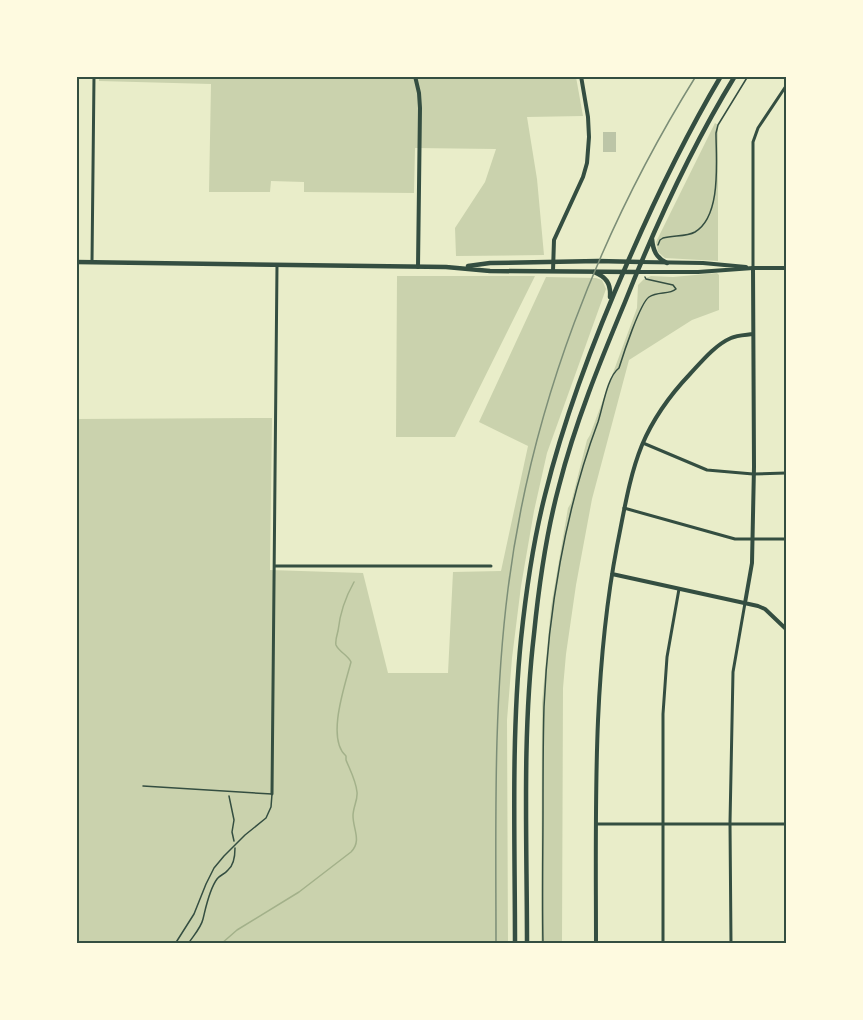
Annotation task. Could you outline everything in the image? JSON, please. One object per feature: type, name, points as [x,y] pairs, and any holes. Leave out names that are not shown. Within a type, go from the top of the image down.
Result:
[{"type":"main road","points":[[515,944],[516,721],[521,639],[531,565],[544,497],[585,364],[623,272],[677,154],[721,76]]},
{"type":"main road","points":[[527,944],[528,710],[540,583],[554,508],[567,456],[591,387],[641,262],[705,128],[735,76]]},
{"type":"main road","points":[[652,236],[656,254],[667,263]]},
{"type":"main road","points":[[76,262],[418,267],[459,267],[490,263],[641,262]]},
{"type":"main road","points":[[459,267],[490,271],[637,272]]},
{"type":"main road","points":[[594,272],[605,278],[610,285],[610,303]]},
{"type":"street","points":[[92,262],[94,76]]},
{"type":"street","points":[[415,76],[420,108],[418,267]]},
{"type":"street","points":[[553,271],[555,238],[583,177],[587,163],[588,117],[581,76]]},
{"type":"street","points":[[731,944],[730,824],[734,672],[752,567],[753,539],[753,142],[758,128],[786,86]]},
{"type":"street","points":[[641,262],[714,264],[753,268]]},
{"type":"street","points":[[272,794],[277,265]]},
{"type":"street","points":[[637,272],[786,268]]},
{"type":"street","points":[[596,944],[597,731],[600,673],[612,574],[631,477],[643,443],[674,392],[704,358],[721,344],[732,337],[753,334]]},
{"type":"street","points":[[643,443],[707,470],[753,474],[786,473]]},
{"type":"street","points":[[624,508],[729,537],[786,539]]},
{"type":"street","points":[[275,566],[491,566]]},
{"type":"street","points":[[612,574],[765,609],[786,629]]},
{"type":"street","points":[[663,944],[663,714],[667,657],[679,589]]},
{"type":"street","points":[[596,824],[786,824]]},
{"type":"lane","points":[[144,786],[272,794],[271,807],[266,818],[234,846],[214,868],[194,914],[175,944]]},
{"type":"path","points":[[659,251],[658,243],[663,238],[690,234],[706,220],[716,192],[718,125],[748,76]]},
{"type":"path","points":[[543,944],[544,705],[555,597],[571,509],[589,445],[610,384],[647,300],[652,296],[673,292],[676,289],[673,285],[646,279]]},
{"type":"path","points":[[188,944],[203,921],[215,883],[232,865],[235,852],[232,832],[234,820],[228,792]]},
{"type":"green space","points":[[99,76],[576,77],[583,116],[527,117],[537,179],[544,255],[456,256],[455,228],[485,182],[496,149],[415,148],[414,193],[304,192],[304,182],[271,181],[270,192],[209,192],[211,84],[99,81]]},
{"type":"green space","points":[[715,123],[718,125],[718,261],[665,258],[658,252],[656,242]]},
{"type":"green space","points":[[717,273],[719,275],[719,310],[692,320],[629,360],[592,499],[576,585],[563,688],[562,943],[541,944],[542,703],[551,607],[568,508],[587,440],[637,308],[638,285],[651,276],[673,277]]},
{"type":"green space","points":[[397,276],[535,276],[455,437],[396,437]]},
{"type":"green space","points":[[546,277],[596,278],[602,280],[606,289],[547,453],[521,586],[507,720],[508,943],[77,943],[76,419],[272,418],[270,570],[363,573],[388,673],[448,673],[453,572],[501,571],[528,446],[479,422]]},
{"type":"building","points":[[603,132],[616,132],[616,152],[603,152]]},
{"type":"waterway","points":[[221,944],[237,930],[299,892],[351,852],[356,844],[353,816],[357,798],[356,788],[346,756],[340,748],[337,725],[351,662],[336,643],[342,611],[354,582]]},
{"type":"railway","points":[[496,944],[496,766],[503,633],[519,521],[533,454],[574,323],[600,259],[629,196],[696,76]]}]
